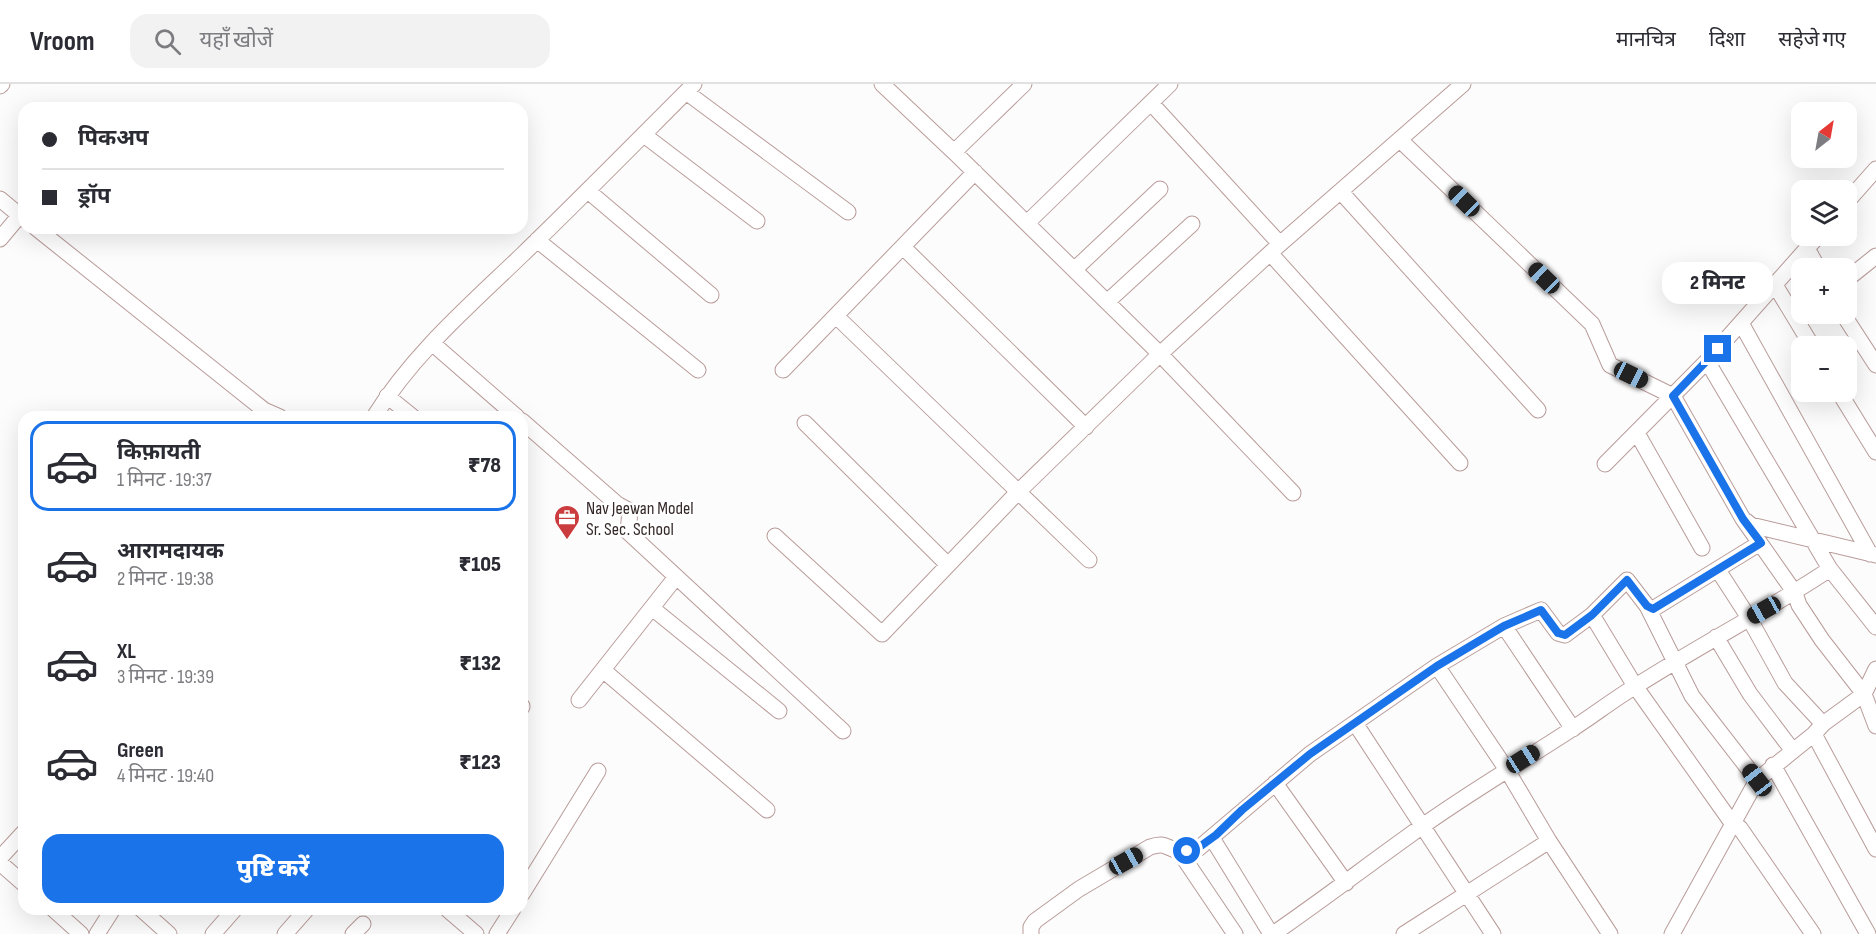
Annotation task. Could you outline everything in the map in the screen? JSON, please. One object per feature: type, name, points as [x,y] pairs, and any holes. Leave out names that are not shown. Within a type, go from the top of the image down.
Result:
[{"type":"street","points":[[883,84],[1028,222],[1160,354],[1293,493]]},
{"type":"street","points":[[954,152],[1024,84]]},
{"type":"street","points":[[1028,222],[1170,84]]},
{"type":"street","points":[[775,536],[882,634],[1018,492],[1160,354],[1275,249],[1463,84]]},
{"type":"street","points":[[378,411],[406,371],[432,343],[690,88],[848,212]]},
{"type":"street","points":[[1150,103],[1460,463]]},
{"type":"street","points":[[644,135],[756,221]]},
{"type":"street","points":[[1400,140],[1592,324],[1610,365],[1673,396],[1743,519],[1795,593],[1799,605],[1822,640],[1864,694],[1876,726]]},
{"type":"street","points":[[1857,191],[1876,169]]},
{"type":"street","points":[[783,370],[975,172]]},
{"type":"street","points":[[1075,269],[1160,189]]},
{"type":"street","points":[[588,191],[711,295]]},
{"type":"street","points":[[1341,192],[1538,411]]},
{"type":"street","points":[[0,199],[18,214]]},
{"type":"street","points":[[0,239],[18,221]]},
{"type":"street","points":[[1107,302],[1192,224]]},
{"type":"street","points":[[43,234],[259,411]]},
{"type":"street","points":[[537,240],[698,370]]},
{"type":"street","points":[[903,248],[1086,427]]},
{"type":"street","points":[[1605,464],[1707,361],[1807,248],[1812,258]]},
{"type":"street","points":[[1857,273],[1874,263]]},
{"type":"street","points":[[1775,285],[1806,336]]},
{"type":"street","points":[[836,316],[1089,560]]},
{"type":"street","points":[[1741,323],[1873,555]]},
{"type":"street","points":[[1849,324],[1876,365]]},
{"type":"street","points":[[432,343],[510,411]]},
{"type":"street","points":[[1707,361],[1830,569],[1876,627]]},
{"type":"street","points":[[387,396],[406,411]]},
{"type":"street","points":[[1845,402],[1876,452]]},
{"type":"street","points":[[805,423],[947,564]]},
{"type":"street","points":[[528,426],[617,504],[630,511],[628,532],[843,731]]},
{"type":"street","points":[[1637,433],[1702,548]]},
{"type":"street","points":[[1743,519],[1751,525],[1873,555]]},
{"type":"street","points":[[1647,606],[1653,609],[1761,543]]},
{"type":"street","points":[[1212,838],[1272,934],[1346,883],[1423,825],[1573,729],[1635,686],[1795,593],[1830,569]]},
{"type":"street","points":[[1718,570],[1749,618],[1785,683],[1819,729],[1876,849]]},
{"type":"street","points":[[579,700],[676,577]]},
{"type":"street","points":[[1031,934],[1031,927],[1035,921],[1079,889],[1142,852],[1160,844],[1179,851],[1198,848],[1310,754],[1437,666],[1504,626],[1541,610],[1558,633],[1565,635],[1592,615],[1627,580],[1647,606],[1692,696],[1757,780]]},
{"type":"street","points":[[652,608],[779,711]]},
{"type":"street","points":[[1592,615],[1635,686],[1732,823],[1740,828],[1813,934]]},
{"type":"street","points":[[1504,626],[1573,729]]},
{"type":"street","points":[[1716,637],[1750,694],[1793,751]]},
{"type":"street","points":[[1437,666],[1507,770],[1549,841],[1610,934]]},
{"type":"street","points":[[1672,934],[1757,780],[1864,694],[1876,669]]},
{"type":"street","points":[[603,670],[767,810]]},
{"type":"street","points":[[1355,723],[1493,934]]},
{"type":"street","points":[[1773,765],[1868,934]]},
{"type":"street","points":[[528,884],[598,771]]},
{"type":"street","points":[[1275,783],[1346,883]]},
{"type":"street","points":[[0,858],[18,838]]},
{"type":"street","points":[[1404,934],[1549,841]]},
{"type":"street","points":[[1179,851],[1235,934]]},
{"type":"street","points":[[0,863],[18,879]]},
{"type":"street","points":[[60,915],[81,934]]},
{"type":"street","points":[[97,934],[109,915]]},
{"type":"street","points":[[148,915],[169,934]]},
{"type":"street","points":[[217,933],[230,915]]},
{"type":"street","points":[[285,934],[302,915]]},
{"type":"street","points":[[454,915],[476,934]]},
{"type":"street","points":[[497,934],[509,915]]},
{"type":"place","name":"Nav Jeewan Model Sr. Sec. School","points":[[567,541]]},
{"type":"route","points":[[1187,851],[1198,848],[1216,835],[1242,810],[1310,754],[1437,666],[1504,626],[1541,610],[1558,633],[1565,635],[1592,615],[1627,580],[1647,606],[1653,609],[1761,543],[1743,519],[1673,396],[1718,349]]}]
